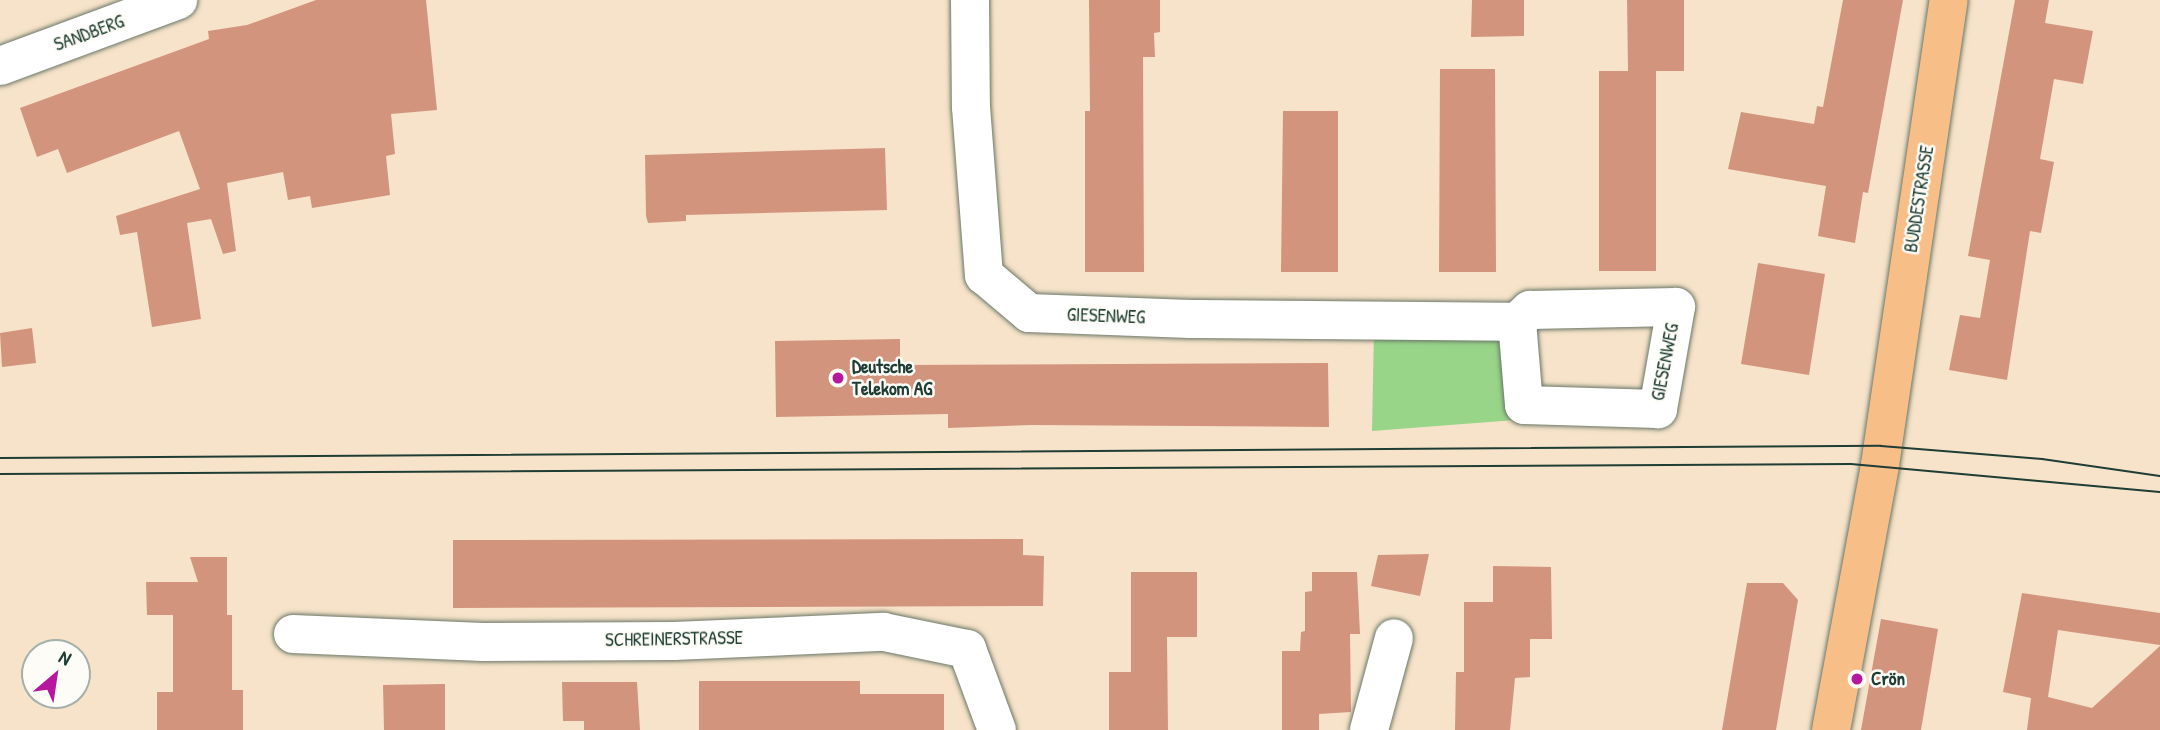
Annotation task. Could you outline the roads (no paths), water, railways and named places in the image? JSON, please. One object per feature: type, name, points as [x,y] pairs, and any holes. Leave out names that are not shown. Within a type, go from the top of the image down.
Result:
[{"type":"main road","name":"BUDDESTRASSE","points":[[1831,730],[1869,522],[1949,0]]},
{"type":"street","name":"SANDBERG","points":[[0,65],[178,0]]},
{"type":"street","name":"GIESENWEG","points":[[970,0],[971,107],[984,275],[1029,313],[1190,319],[1517,322],[1530,310],[1676,307],[1658,409],[1524,405],[1517,322]]},
{"type":"street","name":"SCHREINERSTRASSE","points":[[293,634],[483,642],[674,641],[884,632],[967,649],[997,730]]},
{"type":"street","points":[[1369,730],[1394,638]]},
{"type":"tram line","points":[[0,458],[1881,446],[2042,459],[2160,476]]},
{"type":"tram line","points":[[0,474],[1851,464],[2160,492]]},
{"type":"place","name":"Deutsche Telekom AG","points":[[838,378]]},
{"type":"place","name":"Crön","points":[[1857,679]]}]
